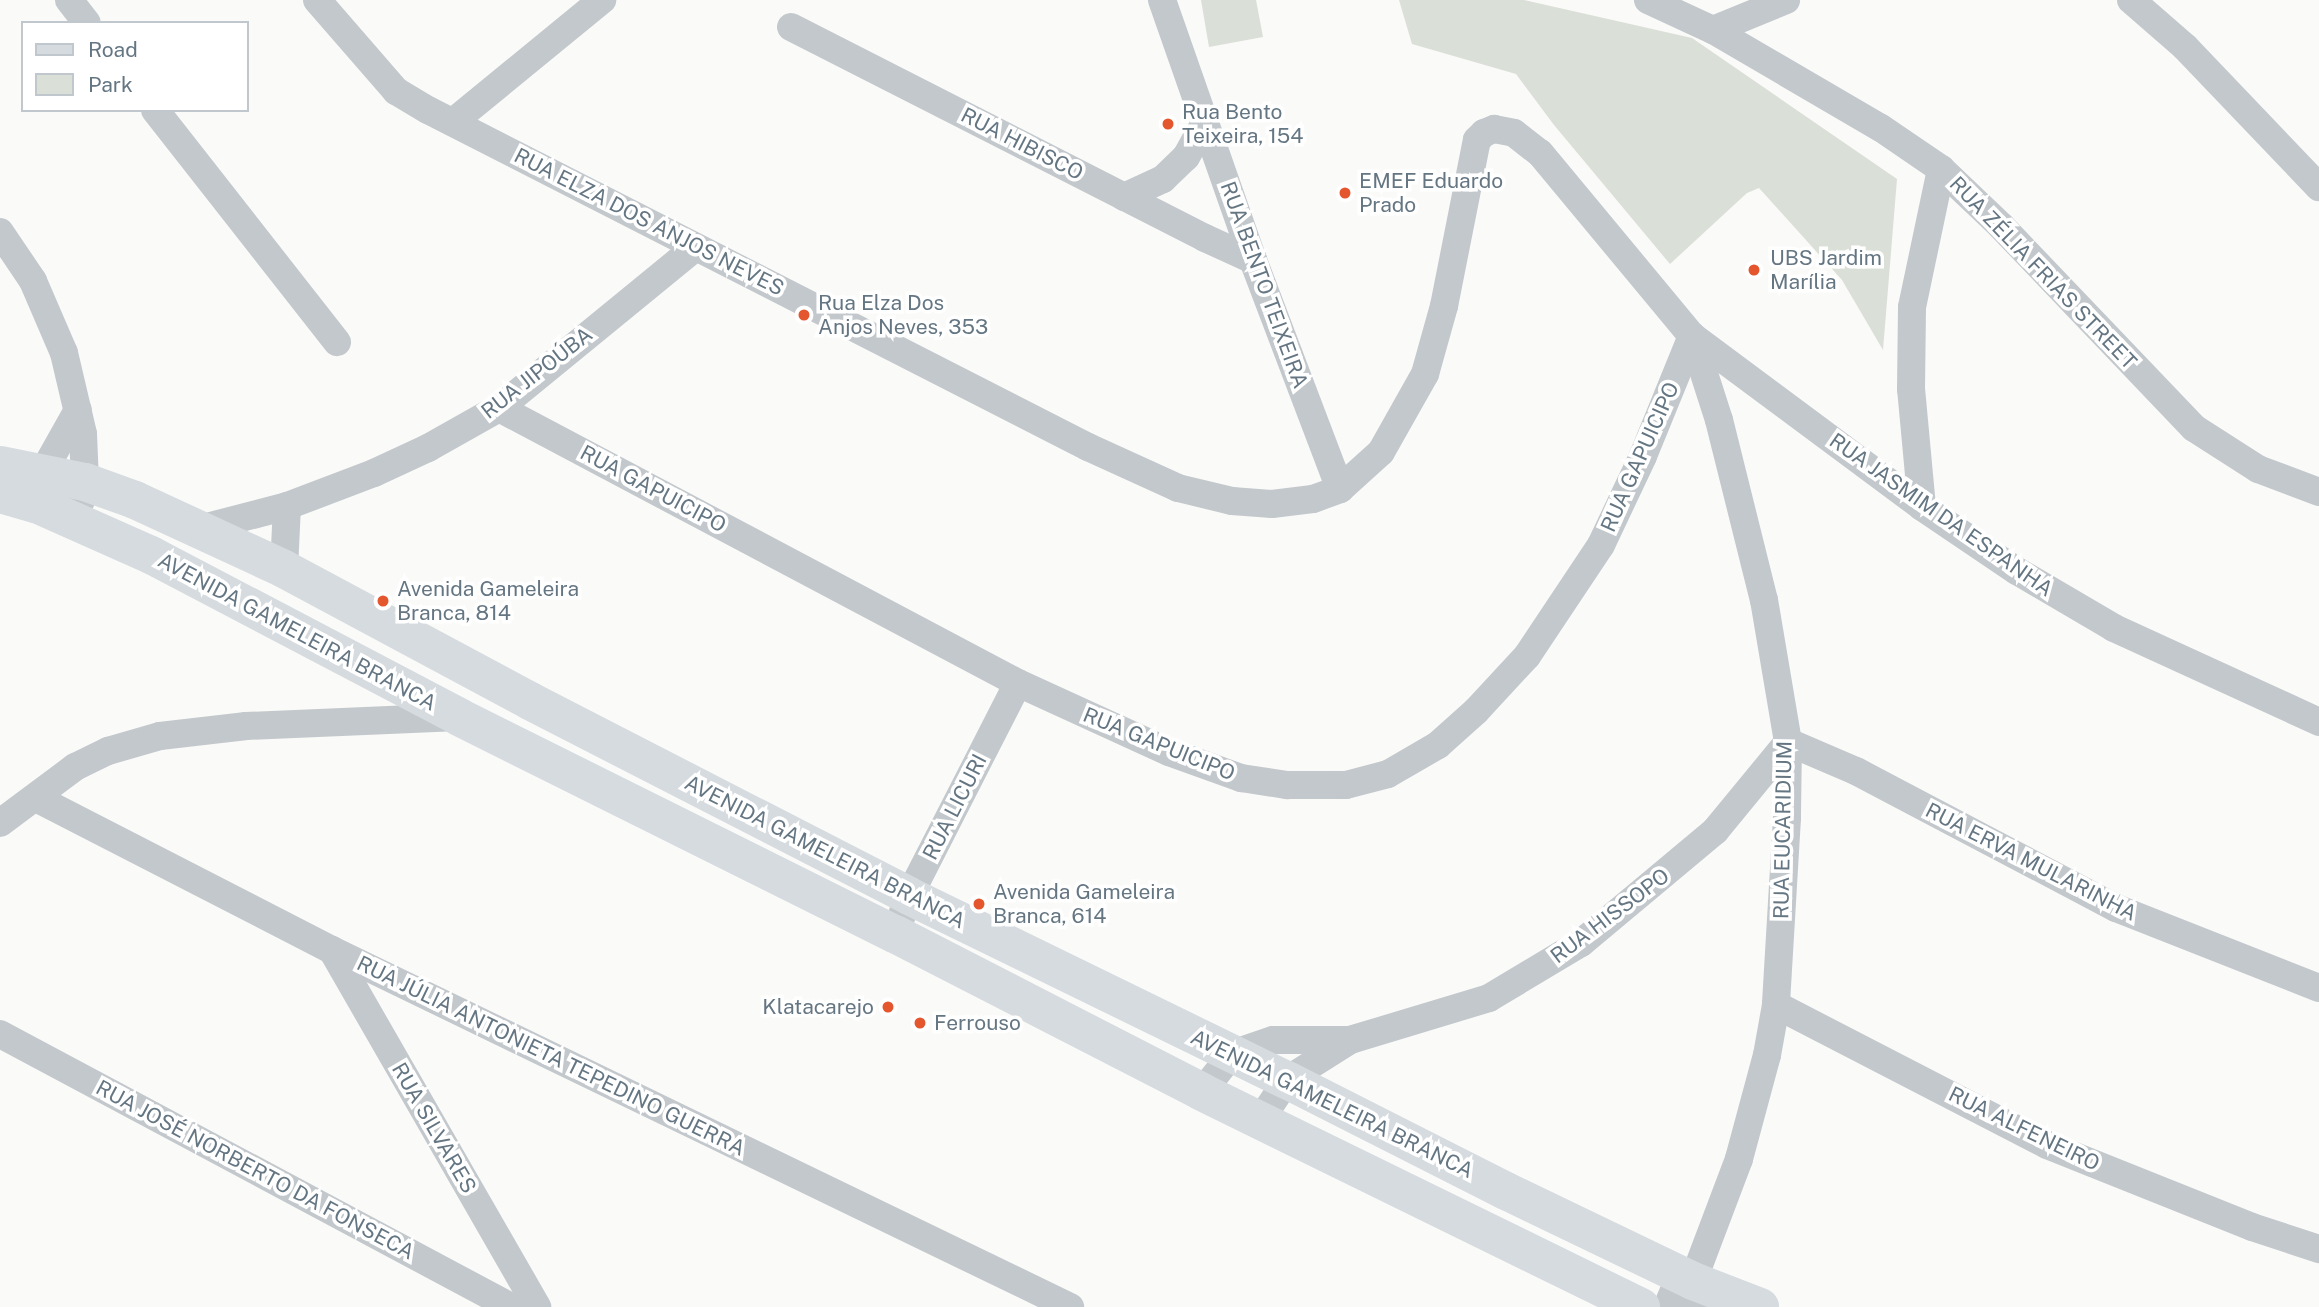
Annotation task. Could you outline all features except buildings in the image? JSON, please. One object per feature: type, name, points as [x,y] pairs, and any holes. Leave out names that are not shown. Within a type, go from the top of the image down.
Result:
[{"type":"main road","name":"AVENIDA GAMELEIRA BRANCA","points":[[0,465],[20,488],[76,521],[151,555],[459,717],[895,934],[1202,1092],[1641,1307]]},
{"type":"main road","name":"AVENIDA GAMELEIRA BRANCA","points":[[20,488],[85,482],[135,500],[284,569],[530,701],[909,896],[1287,1080],[1506,1191],[1685,1298],[1760,1307]]},
{"type":"main road","points":[[507,741],[530,701]]},
{"type":"street","points":[[69,0],[85,21]]},
{"type":"street","name":"RUA ELZA DOS ANJOS NEVES","points":[[317,0],[396,91],[1087,447],[1178,488],[1232,501],[1272,504],[1313,499],[1340,489],[1381,452],[1425,374],[1444,306],[1473,154],[1484,133],[1494,129],[1514,133],[1540,153],[1692,336]]},
{"type":"street","points":[[453,121],[603,0]]},
{"type":"street","name":"RUA BENTO TEIXEIRA","points":[[1162,0],[1252,260],[1340,489]]},
{"type":"street","name":"RUA ZÉLIA FRIAS STREET","points":[[1648,0],[1713,30],[1881,128],[1941,169],[2001,226],[2194,428],[2259,469],[2319,492]]},
{"type":"street","points":[[1713,30],[1786,0]]},
{"type":"street","points":[[2131,0],[2185,47],[2319,187]]},
{"type":"street","name":"RUA HIBISCO","points":[[792,27],[1252,260]]},
{"type":"street","points":[[157,112],[337,342]]},
{"type":"street","points":[[1124,197],[1163,179],[1186,158],[1205,123]]},
{"type":"street","points":[[1922,508],[1910,389],[1912,307],[1941,169]]},
{"type":"street","points":[[0,232],[33,281],[64,353],[78,410],[85,482],[76,521]]},
{"type":"street","name":"RUA JIPOÚBA","points":[[199,529],[287,506],[374,473],[428,448],[499,408],[696,247]]},
{"type":"street","name":"RUA JASMIM DA ESPANHA","points":[[1692,336],[1922,508],[2017,571],[2114,628],[2319,722]]},
{"type":"street","name":"RUA GAPUICIPO","points":[[499,408],[1018,683],[1169,752],[1241,778],[1287,785],[1346,785],[1388,774],[1438,745],[1476,711],[1527,656],[1601,545],[1643,456],[1692,336]]},
{"type":"street","name":"RUA EUCARIDIUM","points":[[1685,1298],[1739,1159],[1767,1055],[1776,1005],[1787,818],[1788,741],[1764,600],[1719,420],[1692,336]]},
{"type":"street","points":[[20,488],[78,410]]},
{"type":"street","points":[[284,569],[287,506]]},
{"type":"street","name":"RUA LICURI","points":[[895,934],[909,896],[1018,683]]},
{"type":"street","points":[[0,823],[75,767],[108,751],[160,736],[246,726],[459,717]]},
{"type":"street","name":"RUA ERVA MULARINHA","points":[[1788,741],[1856,771],[2116,908],[2319,988]]},
{"type":"street","name":"RUA HISSOPO","points":[[1261,1119],[1287,1080],[1350,1040],[1489,998],[1581,943],[1715,831],[1788,741]]},
{"type":"street","name":"RUA JÚLIA ANTONIETA TEPEDINO GUERRA","points":[[36,797],[332,950],[1070,1307]]},
{"type":"street","name":"RUA SILVARES","points":[[332,950],[537,1307]]},
{"type":"street","name":"RUA ALFENEIRO","points":[[1776,1005],[2047,1145],[2252,1227],[2319,1249]]},
{"type":"street","name":"RUA JOSÉ NORBERTO DA FONSECA","points":[[0,1034],[511,1307]]},
{"type":"street","name":"RUA HISSOPO","points":[[1232,1054],[1273,1040],[1350,1040]]},
{"type":"street","points":[[1202,1092],[1232,1054]]},
{"type":"green space","points":[[1201,0],[1256,0],[1263,37],[1209,47]]},
{"type":"green space","points":[[1399,0],[1524,0],[1692,38],[1897,179],[1883,350],[1842,280],[1759,188],[1747,193],[1670,264],[1554,125],[1516,74],[1412,44]]},
{"type":"place","name":"Rua Bento Teixeira, 154","points":[[1168,124]]},
{"type":"place","name":"EMEF Eduardo Prado","points":[[1345,193]]},
{"type":"place","name":"UBS Jardim Marília","points":[[1754,270]]},
{"type":"place","name":"Rua Elza Dos Anjos Neves, 353","points":[[804,315]]},
{"type":"place","name":"Avenida Gameleira Branca, 814","points":[[383,601]]},
{"type":"place","name":"Avenida Gameleira Branca, 614","points":[[979,904]]},
{"type":"place","name":"Klatacarejo","points":[[888,1007]]},
{"type":"place","name":"Ferrouso","points":[[920,1023]]}]
